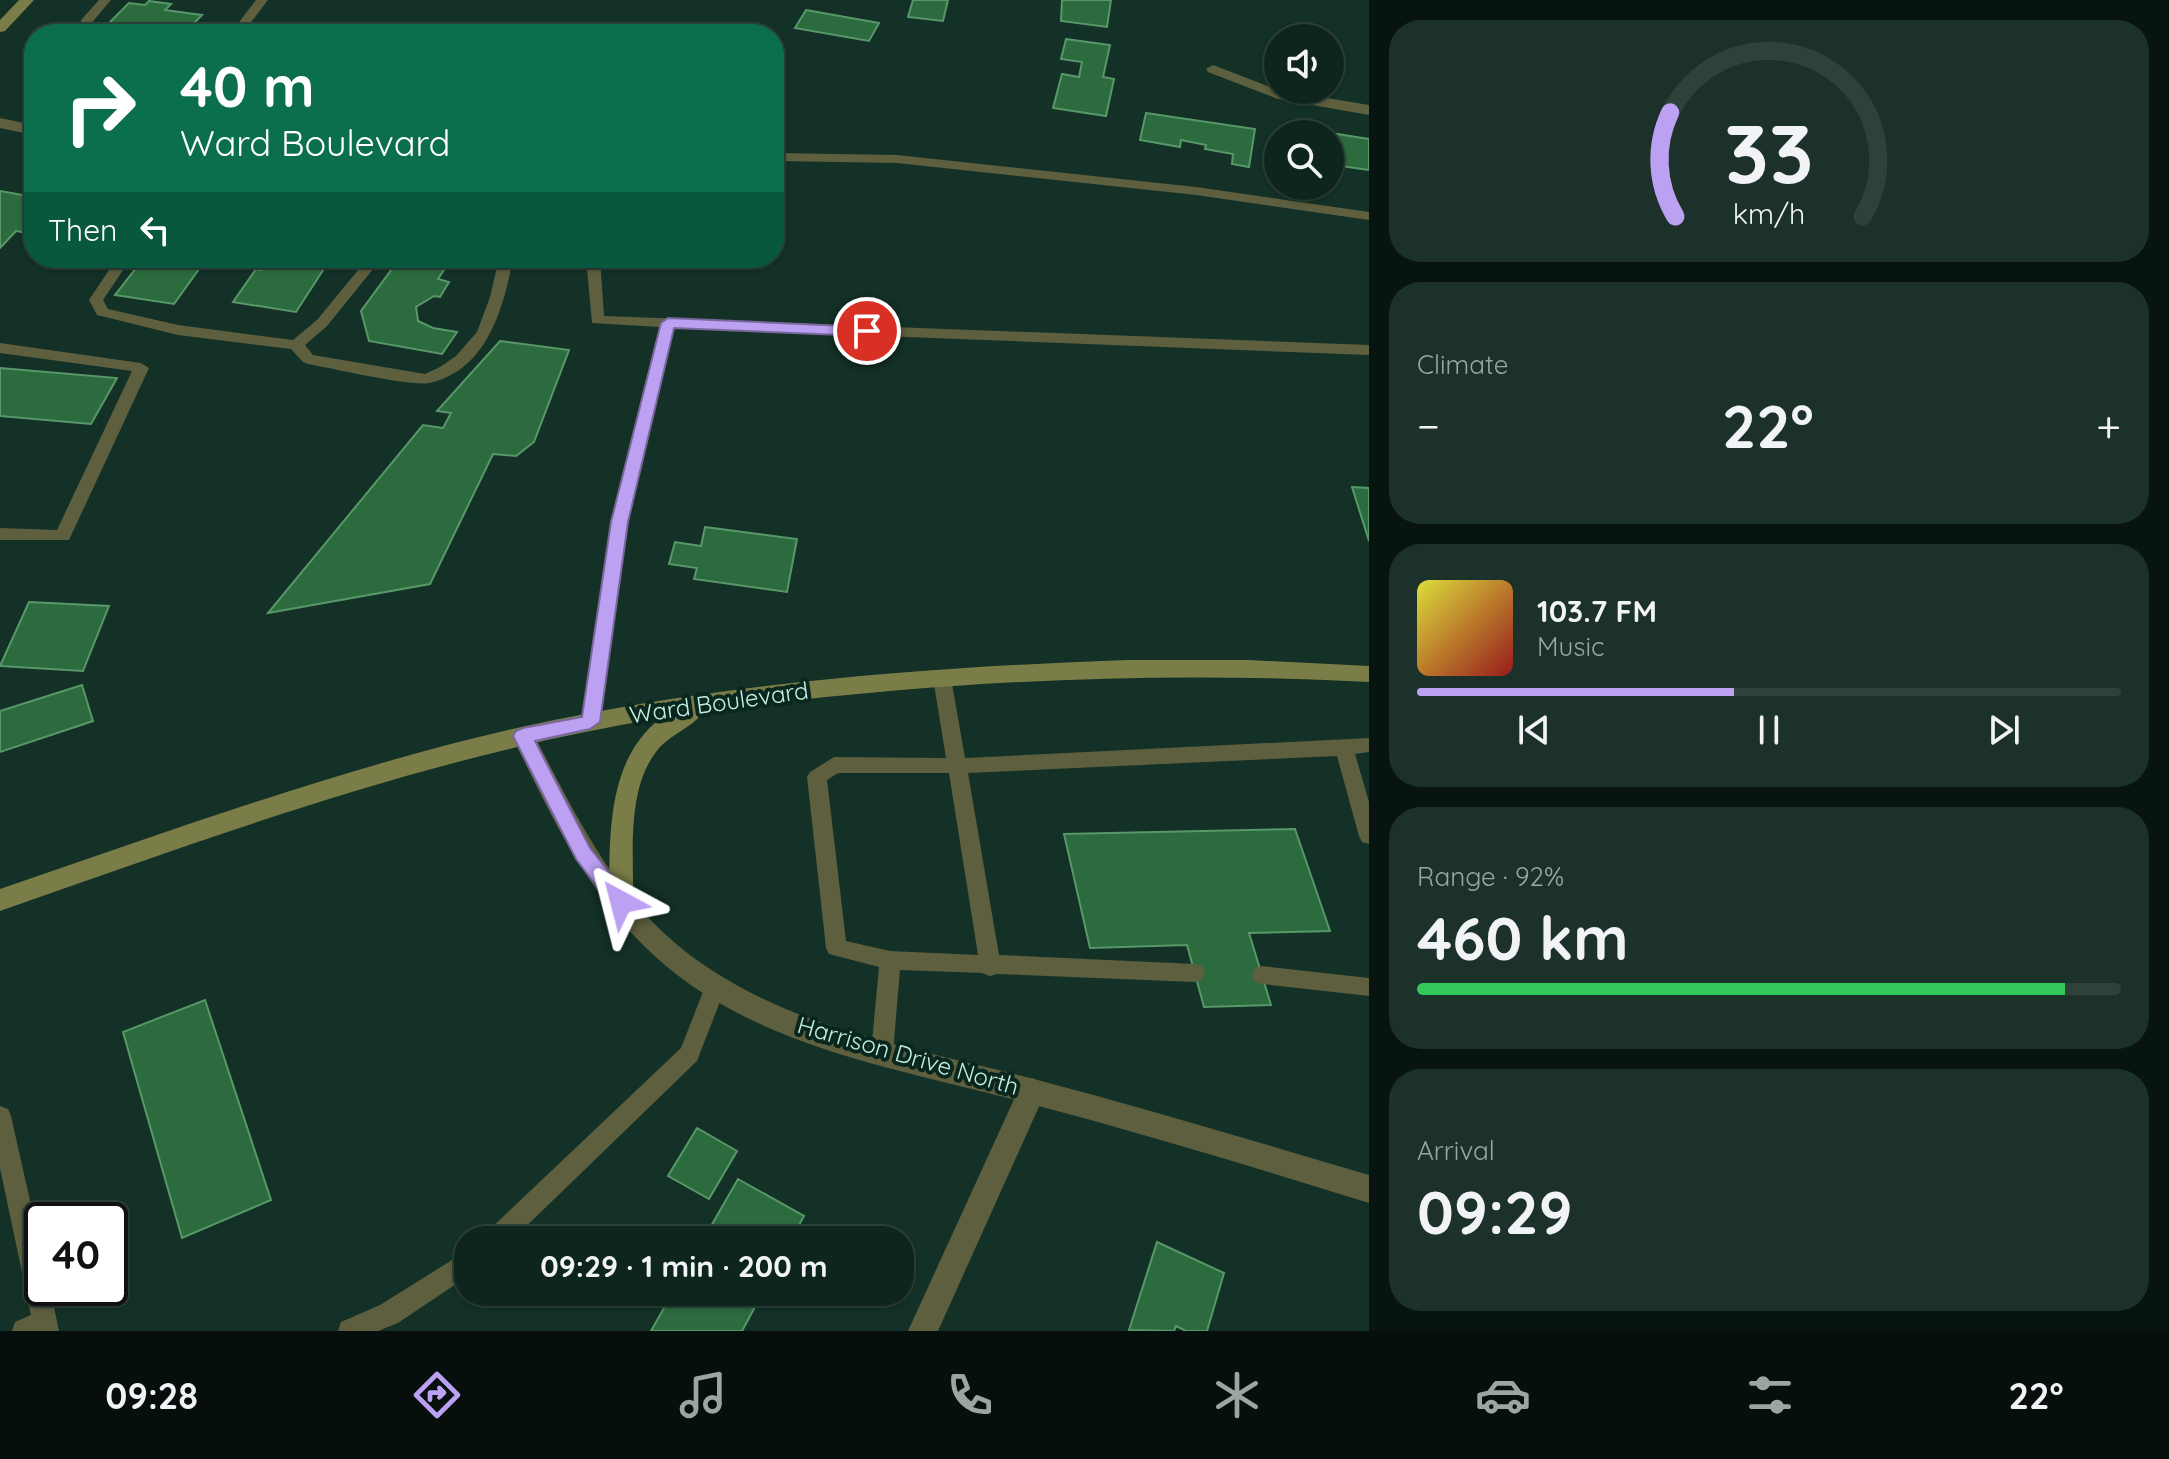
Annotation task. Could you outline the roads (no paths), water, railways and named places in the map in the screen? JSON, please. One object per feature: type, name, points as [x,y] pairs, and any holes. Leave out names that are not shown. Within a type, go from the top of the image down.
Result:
[{"type":"main road","points":[[0,28],[27,0]]},
{"type":"main road","name":"Ward Boulevard","points":[[0,900],[369,776],[590,722],[724,700],[942,678],[1198,667],[1369,674]]},
{"type":"main road","points":[[621,902],[625,799],[638,759],[667,725],[689,712],[724,700]]},
{"type":"street","points":[[1213,69],[1283,96],[1369,110]]},
{"type":"street","points":[[0,123],[24,128]]},
{"type":"street","name":"Harrison Drive North","points":[[523,736],[583,853],[621,902],[675,957],[750,1007],[801,1028],[882,1052],[1032,1091],[1369,1189]]},
{"type":"street","points":[[923,1331],[1032,1091]]},
{"type":"lane","points":[[85,23],[105,0]]},
{"type":"lane","points":[[244,24],[262,0]]},
{"type":"lane","points":[[784,157],[897,159],[1196,191],[1369,216]]},
{"type":"lane","points":[[117,268],[96,300],[102,312],[178,330],[296,345],[308,359],[426,379],[445,373],[481,340],[497,307],[504,268]]},
{"type":"lane","points":[[296,345],[322,323],[367,268]]},
{"type":"lane","points":[[594,268],[597,320],[1369,350]]},
{"type":"lane","points":[[590,722],[619,522],[668,323]]},
{"type":"lane","points":[[0,348],[141,368],[63,536],[0,534]]},
{"type":"lane","points":[[942,678],[990,967]]},
{"type":"lane","points":[[1195,973],[990,967],[890,960],[836,948],[817,777],[834,765],[957,766],[1369,745]]},
{"type":"lane","points":[[1344,748],[1369,836]]},
{"type":"lane","points":[[882,1052],[890,960]]},
{"type":"lane","points":[[1262,975],[1369,987]]},
{"type":"lane","points":[[510,1226],[689,1054],[715,986]]},
{"type":"lane","points":[[0,1116],[39,1328]]},
{"type":"lane","points":[[350,1331],[389,1314],[454,1271]]}]
